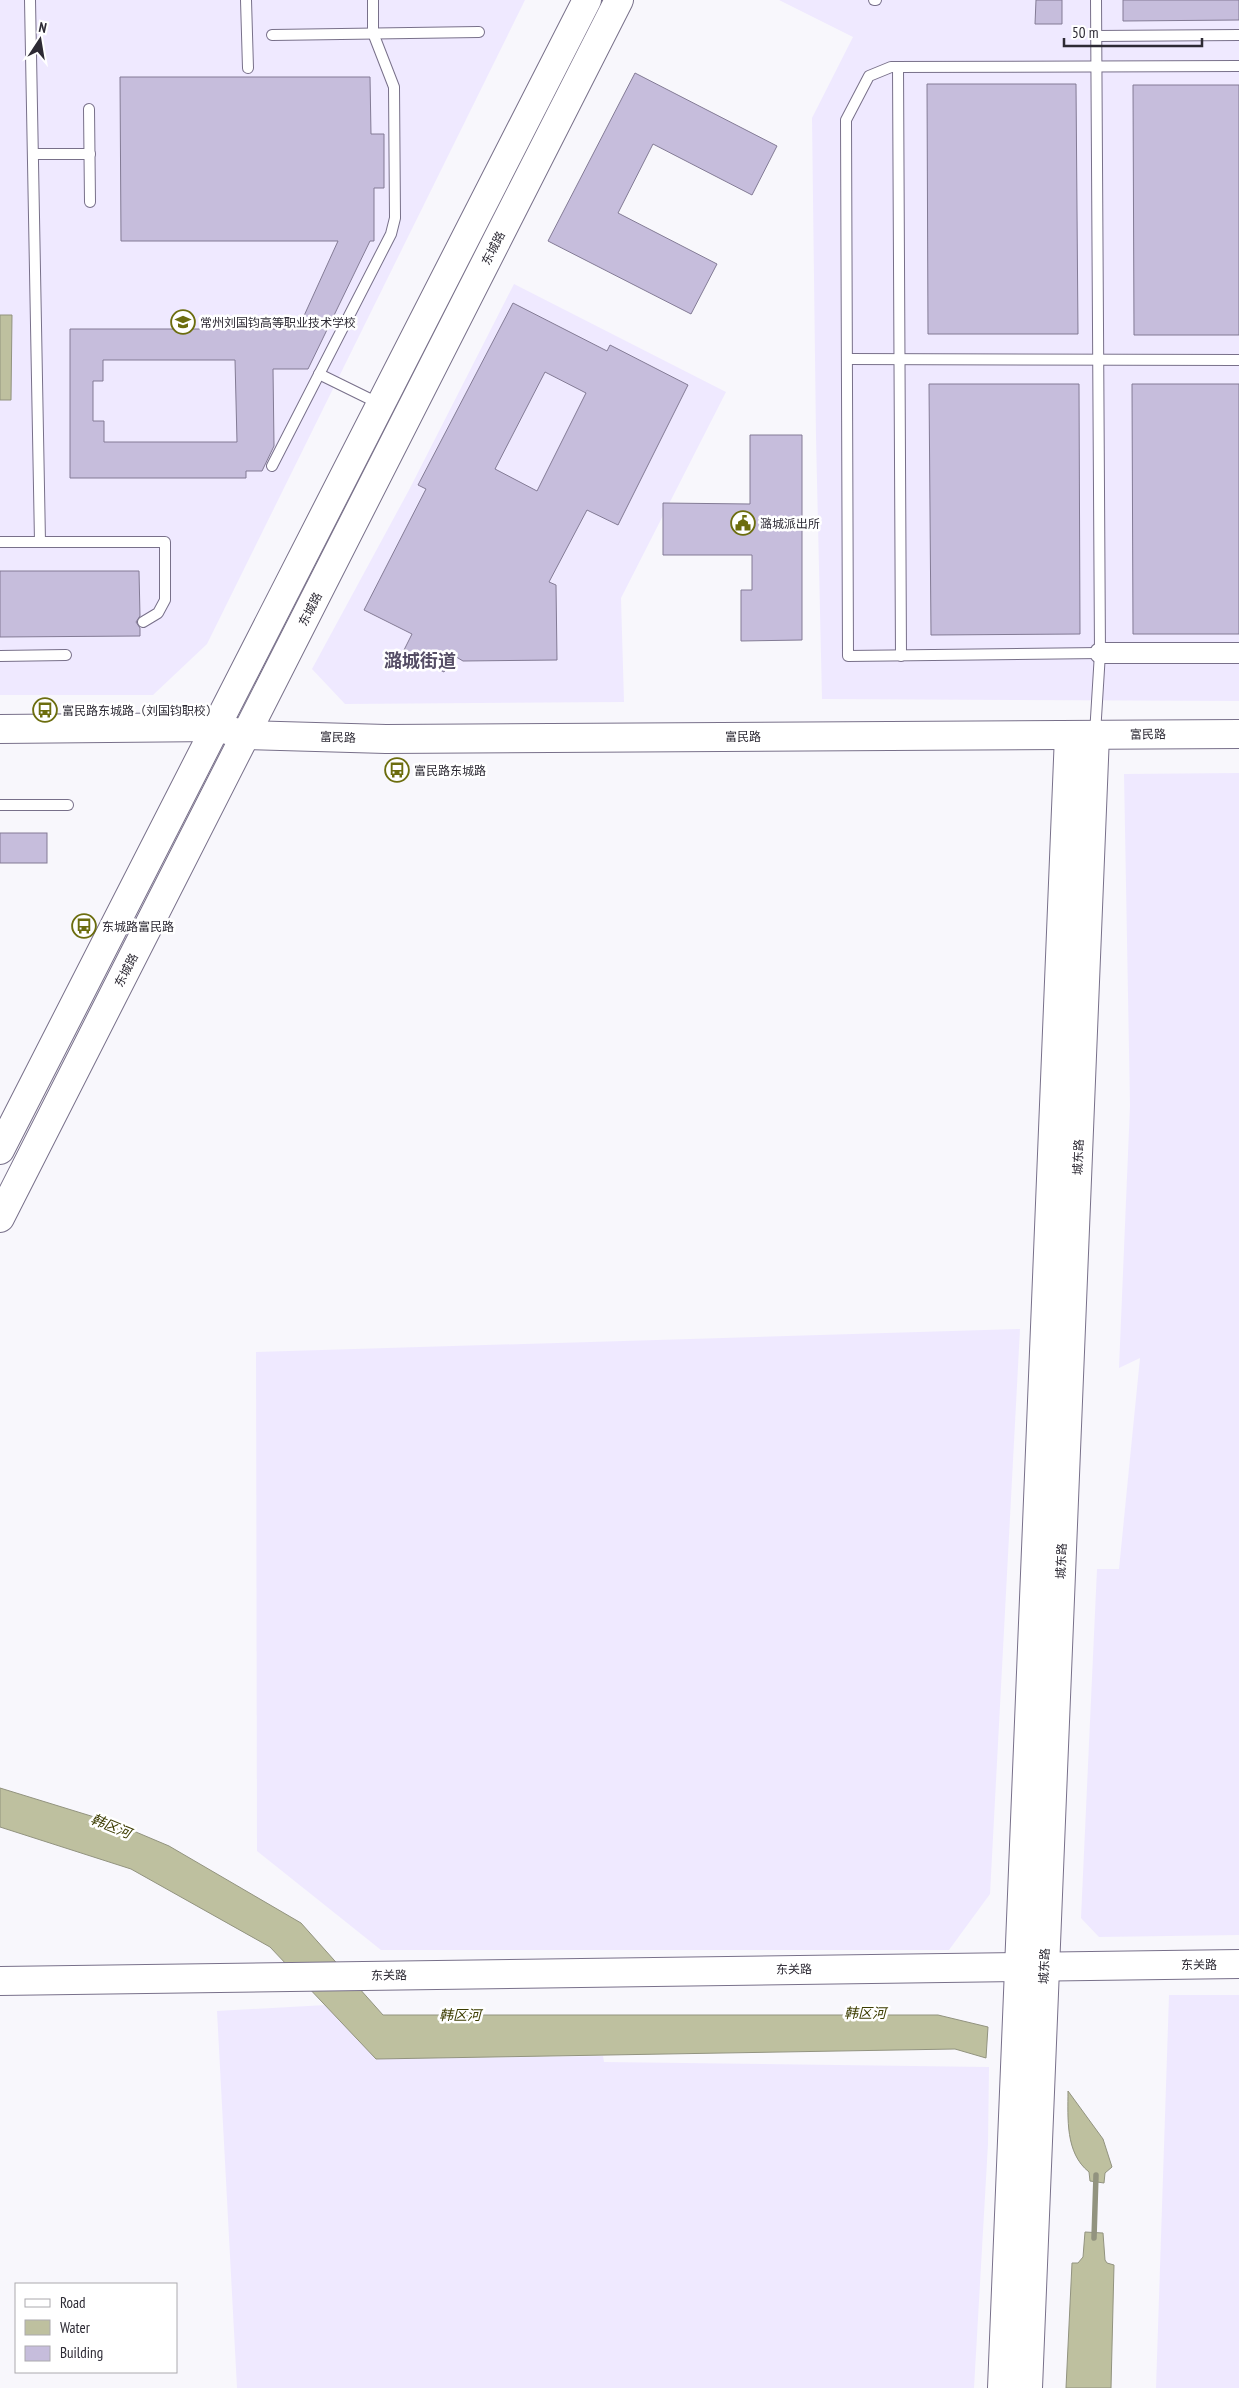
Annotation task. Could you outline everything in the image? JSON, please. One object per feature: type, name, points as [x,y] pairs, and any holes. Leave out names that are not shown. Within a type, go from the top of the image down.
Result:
[{"type":"street","name":"东城路","points":[[0,1218],[619,0]]},
{"type":"street","points":[[0,1150],[381,404],[583,1]]},
{"type":"street","points":[[1100,653],[1239,653]]},
{"type":"street","name":"富民路","points":[[0,729],[386,739],[1239,734]]},
{"type":"street","name":"富民路","points":[[0,745],[212,735]]},
{"type":"street","name":"城东路","points":[[1028,2388],[1033,1966],[1082,735]]},
{"type":"street","name":"东关路","points":[[0,1981],[1239,1964]]},
{"type":"street","name":"城东路","points":[[1002,2388],[1033,1966]]},
{"type":"lane","points":[[30,0],[40,542]]},
{"type":"lane","points":[[246,0],[248,68]]},
{"type":"lane","points":[[272,466],[392,234],[395,218],[394,87],[373,33],[373,0]]},
{"type":"lane","points":[[1082,735],[1100,653],[1096,0]]},
{"type":"lane","points":[[272,35],[479,32]]},
{"type":"lane","points":[[1096,36],[1239,35]]},
{"type":"lane","points":[[1100,653],[848,656],[846,120],[869,76],[891,66],[1239,66]]},
{"type":"lane","points":[[898,67],[901,656]]},
{"type":"lane","points":[[89,109],[90,202]]},
{"type":"lane","points":[[33,154],[90,154]]},
{"type":"lane","points":[[847,359],[1239,360]]},
{"type":"lane","points":[[319,374],[381,404]]},
{"type":"lane","points":[[0,542],[165,542],[165,600],[158,614],[143,622]]},
{"type":"lane","points":[[0,656],[66,655]]},
{"type":"lane","points":[[0,805],[68,805]]},
{"type":"shaded area","name":"常州刘国钧高等职业技术学校","points":[[0,0],[525,0],[207,644],[153,695],[0,695]]},
{"type":"shaded area","points":[[779,0],[1239,0],[1239,701],[822,699],[812,118],[853,37]]},
{"type":"shaded area","points":[[514,284],[726,392],[621,598],[624,702],[345,704],[312,669],[409,490]]},
{"type":"shaded area","points":[[1239,773],[1239,1935],[1099,1937],[1081,1918],[1097,1569],[1119,1569],[1140,1358],[1119,1368],[1130,1106],[1124,774]]},
{"type":"shaded area","points":[[1020,1329],[990,1894],[949,1950],[381,1950],[257,1851],[256,1352]]},
{"type":"shaded area","points":[[1169,1995],[1239,1995],[1239,2388],[1156,2388]]},
{"type":"shaded area","points":[[326,2005],[377,2059],[603,2056],[604,2062],[989,2067],[988,2144],[974,2388],[237,2388],[217,2011]]},
{"type":"water","points":[[0,315],[12,315],[11,400],[0,400]]},
{"type":"water","points":[[0,1788],[117,1824],[169,1846],[301,1923],[383,2015],[938,2015],[988,2027],[986,2058],[955,2049],[376,2059],[270,1947],[131,1869],[0,1827]]},
{"type":"water","points":[[1068,2091],[1103,2139],[1112,2167],[1105,2173],[1104,2183],[1090,2181],[1089,2172],[1081,2164],[1072,2145],[1068,2123]]},
{"type":"water","points":[[1085,2232],[1103,2233],[1105,2260],[1107,2263],[1114,2265],[1111,2388],[1066,2388],[1072,2263],[1078,2263],[1083,2257]]},
{"type":"building","points":[[1036,0],[1062,0],[1062,24],[1035,24]]},
{"type":"building","points":[[1123,0],[1239,0],[1239,20],[1123,21]]},
{"type":"building","points":[[635,73],[777,146],[752,195],[653,144],[618,213],[717,264],[691,314],[548,241]]},
{"type":"building","points":[[120,77],[370,77],[371,134],[384,134],[384,188],[374,188],[374,241],[370,241],[308,369],[273,369],[274,446],[262,471],[246,471],[246,478],[70,478],[70,329],[298,329],[338,241],[121,241]],"holes":[[[103,360],[235,360],[237,442],[104,442],[104,421],[93,421],[93,381],[103,381]]]},
{"type":"building","points":[[927,84],[1076,84],[1078,334],[928,334]]},
{"type":"building","points":[[1133,85],[1239,85],[1239,335],[1134,335]]},
{"type":"building","points":[[513,303],[607,351],[610,345],[688,385],[618,525],[587,510],[549,582],[556,585],[557,660],[463,661],[453,655],[444,672],[403,652],[412,634],[364,610],[426,489],[418,485]],"holes":[[[545,372],[586,393],[537,491],[495,469]]]},
{"type":"building","points":[[929,384],[1079,384],[1080,634],[931,635]]},
{"type":"building","points":[[1132,384],[1239,384],[1239,634],[1133,634]]},
{"type":"building","points":[[750,435],[802,435],[802,640],[741,641],[741,590],[752,590],[752,555],[663,555],[663,503],[750,504]]},
{"type":"building","points":[[0,571],[139,571],[140,616],[136,622],[140,628],[140,636],[0,637]]},
{"type":"building","points":[[0,833],[47,833],[47,863],[0,863]]},
{"type":"waterway","name":"韩区河","points":[[1094,2238],[1096,2175]]},
{"type":"place","name":"常州刘国钧高等职业技术学校","points":[[183,322]]},
{"type":"place","name":"潞城派出所","points":[[743,523]]},
{"type":"place","name":"富民路东城路（刘国钧职校）","points":[[45,710]]},
{"type":"place","name":"富民路东城路","points":[[397,770]]},
{"type":"place","name":"东城路富民路","points":[[84,926]]},
{"type":"district","name":"潞城街道","points":[[420,660]]}]
